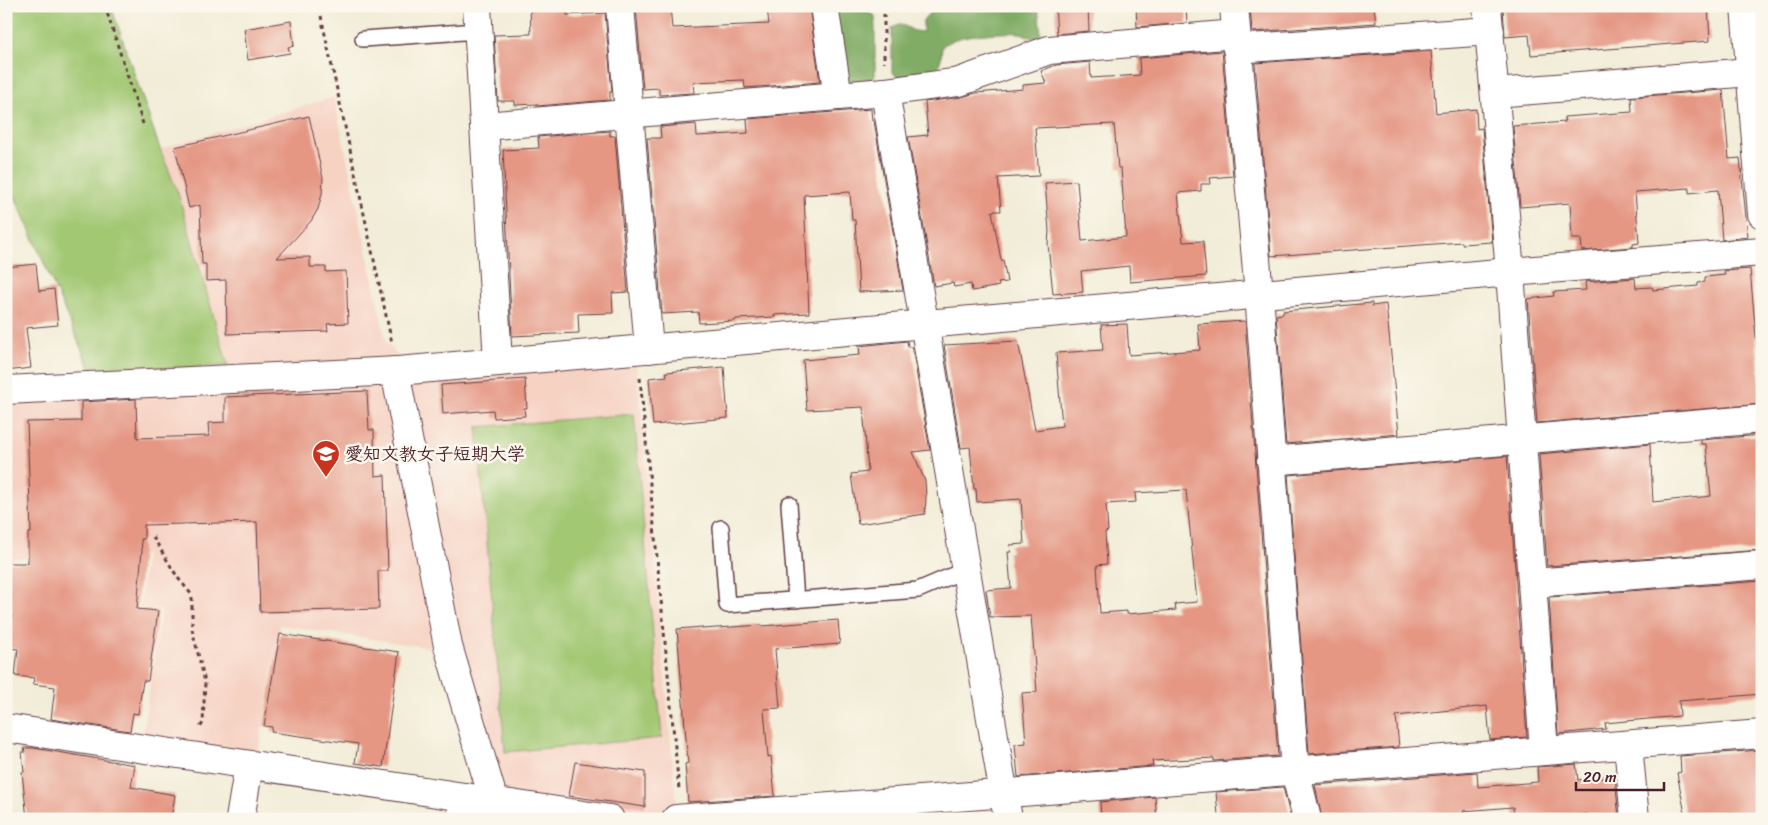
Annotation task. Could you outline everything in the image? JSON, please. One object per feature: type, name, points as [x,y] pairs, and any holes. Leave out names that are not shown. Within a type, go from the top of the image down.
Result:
[{"type":"street","points":[[620,6],[629,114],[643,350]]},
{"type":"street","points":[[824,6],[838,96]]},
{"type":"street","points":[[1234,6],[1259,294],[1295,771],[1307,819]]},
{"type":"street","points":[[1745,6],[1756,71],[1762,214]]},
{"type":"street","points":[[477,18],[498,362]]},
{"type":"street","points":[[484,126],[885,92],[959,82],[1049,50],[1237,42],[1488,19],[1510,272],[1544,751]]},
{"type":"street","points":[[1495,94],[1756,71]]},
{"type":"street","points":[[885,92],[1006,807]]},
{"type":"street","points":[[6,390],[396,372],[1259,294],[1762,252]]},
{"type":"street","points":[[396,372],[448,646],[496,810]]},
{"type":"street","points":[[1272,461],[1762,419]]},
{"type":"street","points":[[1533,583],[1762,564]]},
{"type":"street","points":[[6,728],[249,765],[463,808],[610,819]]},
{"type":"street","points":[[676,819],[1006,807],[1295,771],[1762,734]]},
{"type":"street","points":[[1628,745],[1635,819]]},
{"type":"street","points":[[240,819],[249,765]]},
{"type":"lane","points":[[363,39],[477,18]]},
{"type":"lane","points":[[789,504],[796,600]]},
{"type":"lane","points":[[721,528],[727,605],[918,590],[965,570]]},
{"type":"path","points":[[105,6],[144,127]]},
{"type":"path","points":[[884,6],[885,92]]},
{"type":"path","points":[[321,16],[396,372]]},
{"type":"path","points":[[643,350],[681,818]]},
{"type":"path","points":[[153,537],[178,578],[192,595],[192,629],[205,682],[203,723],[183,755]]},
{"type":"shaded area","name":"愛知文教女子短期大学","points":[[334,97],[386,341],[418,380],[636,361],[677,809],[641,812],[502,793],[464,653],[280,625],[258,755],[142,738],[161,610],[140,607],[145,555],[6,559],[6,401],[235,389],[178,193],[160,149]]},
{"type":"green space","points":[[6,6],[111,6],[160,149],[178,193],[228,366],[91,371],[6,176]]},
{"type":"green space","points":[[845,6],[862,6],[875,16],[875,76],[872,80],[855,83],[847,80],[836,10]]},
{"type":"green space","points":[[936,6],[1038,6],[1041,34],[1036,38],[1020,33],[962,37],[942,46],[941,59],[937,70],[911,77],[897,77],[892,72],[892,28],[901,24],[914,31],[923,32],[923,20]]},
{"type":"green space","points":[[634,414],[662,738],[505,752],[477,427]]},
{"type":"building","points":[[530,6],[566,6],[567,15],[605,13],[612,92],[610,92],[610,100],[537,106],[537,104],[515,105],[515,101],[498,101],[494,35],[531,34]]},
{"type":"building","points":[[636,6],[670,6],[672,28],[769,24],[767,8],[809,6],[820,82],[745,88],[744,80],[693,82],[694,93],[659,95],[659,88],[643,89]]},
{"type":"building","points":[[1055,6],[1088,6],[1089,31],[1057,34]]},
{"type":"building","points":[[1136,6],[1186,6],[1187,23],[1137,27]]},
{"type":"building","points":[[1250,6],[1374,6],[1376,23],[1252,32]]},
{"type":"building","points":[[1527,6],[1708,6],[1710,41],[1531,55],[1529,35],[1505,37],[1503,9],[1527,8]]},
{"type":"building","points":[[291,21],[294,46],[288,47],[290,53],[248,60],[244,29]]},
{"type":"building","points":[[1222,51],[1233,176],[1210,178],[1211,184],[1201,184],[1201,191],[1178,193],[1183,242],[1203,241],[1206,276],[1130,282],[1129,266],[1081,271],[1083,292],[1053,294],[1045,183],[1077,181],[1082,241],[1126,237],[1121,168],[1118,168],[1114,124],[1035,128],[1039,176],[998,178],[1001,211],[992,211],[1007,282],[998,283],[999,286],[972,291],[971,284],[954,287],[953,283],[934,286],[908,137],[928,135],[925,102],[976,93],[1023,89],[1023,85],[1046,83],[1041,71],[1056,65],[1090,62],[1091,78],[1140,75],[1139,58]]},
{"type":"building","points":[[1431,51],[1436,113],[1476,109],[1477,129],[1482,128],[1492,242],[1462,244],[1462,242],[1271,256],[1255,63]]},
{"type":"building","points":[[1723,90],[1729,159],[1740,158],[1748,237],[1722,240],[1718,190],[1689,193],[1689,188],[1635,192],[1639,243],[1633,244],[1633,247],[1582,251],[1581,239],[1572,239],[1570,203],[1520,207],[1513,126],[1565,122],[1564,117],[1632,112],[1631,97]]},
{"type":"building","points":[[871,109],[903,290],[859,292],[855,220],[852,220],[850,192],[804,195],[809,313],[699,323],[698,312],[662,314],[647,138],[661,138],[660,127],[696,124],[697,136],[748,133],[747,119]]},
{"type":"building","points":[[309,116],[323,178],[322,194],[318,209],[311,221],[277,258],[310,257],[310,267],[326,267],[326,272],[346,271],[348,323],[327,324],[328,331],[227,334],[226,280],[206,281],[206,264],[202,264],[200,205],[189,208],[175,147]]},
{"type":"building","points":[[610,131],[610,136],[615,136],[628,292],[612,293],[613,313],[578,314],[579,333],[512,336],[503,150],[539,148],[538,137]]},
{"type":"building","points":[[36,264],[39,291],[54,289],[58,325],[26,328],[31,368],[6,371],[6,267]]},
{"type":"building","points":[[1750,269],[1762,404],[1537,423],[1528,299],[1554,296],[1553,292],[1586,290],[1585,282],[1635,278],[1636,288],[1652,287],[1653,290],[1698,286],[1698,283],[1705,282],[1705,277],[1725,275],[1724,271]]},
{"type":"building","points":[[1372,303],[1372,306],[1386,304],[1399,434],[1286,444],[1276,315],[1283,314],[1283,311]]},
{"type":"building","points":[[1245,321],[1278,756],[1214,761],[1214,758],[1152,761],[1153,766],[1018,777],[1015,744],[1026,743],[1022,693],[1037,692],[1031,616],[990,617],[986,590],[1011,588],[1008,552],[1011,552],[1010,545],[1024,544],[1021,499],[977,502],[970,447],[961,448],[944,345],[1018,341],[1035,430],[1062,426],[1056,353],[1103,350],[1101,325],[1127,324],[1129,355],[1200,350],[1198,324]],"holes":[[[1186,490],[1197,602],[1175,604],[1176,610],[1127,614],[1127,611],[1100,613],[1097,565],[1107,564],[1105,532],[1108,531],[1106,504],[1136,502],[1135,493]]]},
{"type":"building","points":[[907,341],[908,347],[912,347],[930,450],[913,452],[925,481],[925,514],[858,524],[851,474],[868,472],[863,407],[807,410],[803,360],[860,355],[859,346]]},
{"type":"building","points":[[724,367],[728,418],[653,425],[649,378],[667,376],[666,372]]},
{"type":"building","points":[[525,379],[527,408],[524,408],[525,416],[494,418],[493,410],[443,414],[441,385]]},
{"type":"building","points":[[367,391],[369,430],[374,430],[375,476],[385,475],[388,571],[378,571],[379,609],[260,612],[257,522],[144,525],[144,539],[141,539],[142,550],[137,609],[158,611],[148,681],[143,681],[138,714],[133,713],[130,731],[51,719],[55,687],[33,684],[34,678],[15,676],[18,649],[7,648],[12,616],[6,616],[6,563],[28,563],[28,533],[31,533],[27,422],[81,421],[81,402],[136,399],[137,438],[209,436],[208,423],[225,422],[225,397]]},
{"type":"building","points":[[1762,435],[1762,550],[1547,566],[1539,454],[1650,444],[1653,502],[1711,496],[1706,444],[1701,444],[1701,440]]},
{"type":"building","points":[[1507,456],[1527,737],[1490,740],[1487,706],[1396,716],[1399,747],[1309,754],[1288,475]]},
{"type":"building","points":[[1762,581],[1762,694],[1679,701],[1680,716],[1605,723],[1606,729],[1558,734],[1549,597]]},
{"type":"building","points":[[838,620],[840,644],[775,649],[780,708],[764,709],[768,757],[771,756],[775,796],[688,802],[685,764],[688,763],[677,629],[762,626]]},
{"type":"building","points":[[280,634],[399,652],[383,767],[355,763],[358,744],[271,732],[272,727],[264,726]]},
{"type":"building","points":[[24,748],[135,765],[131,787],[175,795],[171,819],[27,819],[22,772],[24,772],[22,752],[25,752]]},
{"type":"building","points":[[1762,750],[1762,819],[1686,819],[1677,773],[1681,772],[1680,756]]},
{"type":"building","points":[[575,762],[645,772],[645,807],[569,796]]},
{"type":"building","points":[[1576,764],[1578,780],[1615,777],[1619,819],[1588,819],[1587,814],[1536,819],[1514,819],[1513,807],[1463,811],[1464,819],[1322,819],[1315,785],[1477,772],[1478,787],[1538,782],[1537,767]]},
{"type":"building","points":[[1283,787],[1291,819],[1222,819],[1221,815],[1218,815],[1216,792]]},
{"type":"building","points":[[1155,797],[1157,819],[1101,819],[1100,802]]},
{"type":"place","name":"愛知文教女子短期大学","points":[[326,478]]}]
